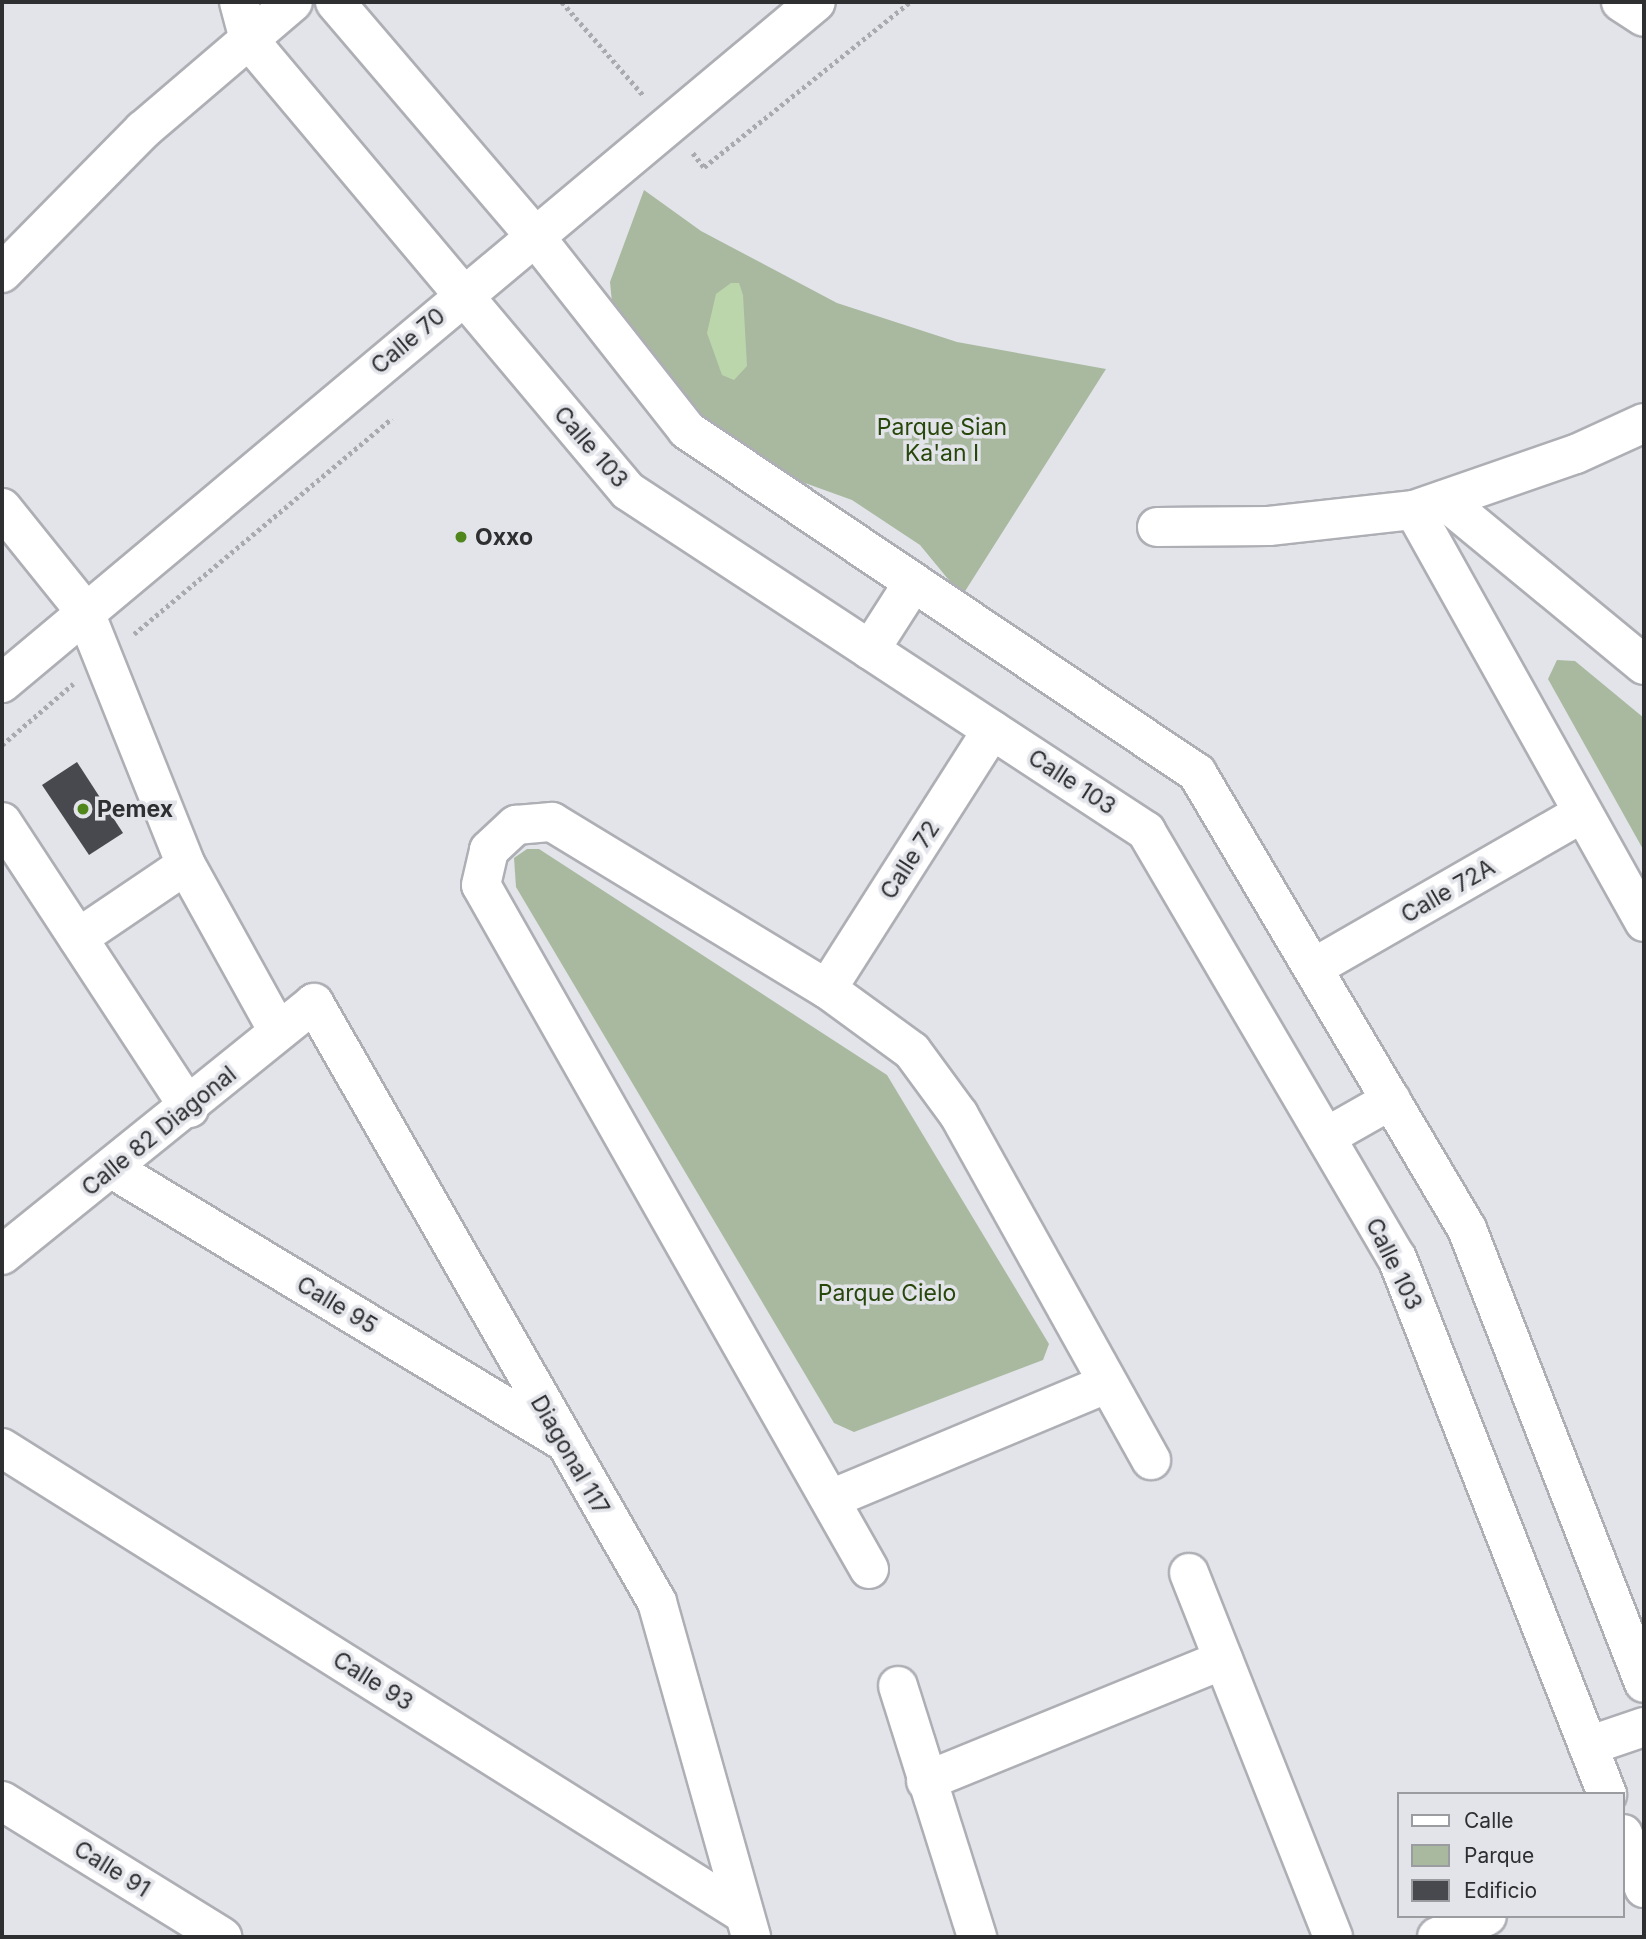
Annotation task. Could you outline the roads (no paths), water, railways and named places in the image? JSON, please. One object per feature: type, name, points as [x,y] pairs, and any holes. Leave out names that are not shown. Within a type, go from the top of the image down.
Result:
[{"type":"street","name":"Calle 103","points":[[239,2],[249,40],[461,296],[628,491],[1146,831],[1397,1258],[1606,1792]]},
{"type":"street","points":[[2,273],[143,130],[293,2]]},
{"type":"street","points":[[335,2],[533,234],[687,430],[911,586],[1197,773],[1467,1229],[1644,1684]]},
{"type":"street","name":"Calle 70","points":[[2,683],[84,610],[533,234],[816,2]]},
{"type":"street","points":[[1621,2],[1644,17]]},
{"type":"street","points":[[1157,527],[1269,526],[1429,505],[1644,423]]},
{"type":"street","points":[[1429,505],[1644,666]]},
{"type":"street","points":[[1429,505],[1583,813],[1644,922]]},
{"type":"street","points":[[2,508],[84,610],[186,865],[278,1031]]},
{"type":"street","points":[[870,650],[911,586]]},
{"type":"street","name":"Calle 72","points":[[827,989],[992,730]]},
{"type":"street","name":"Calle 72A","points":[[1313,968],[1583,813]]},
{"type":"street","points":[[2,822],[189,1108]]},
{"type":"street","points":[[869,1569],[481,885],[482,867],[495,843],[516,825],[552,822],[880,1024],[934,1078],[1151,1460]]},
{"type":"street","points":[[78,938],[186,865]]},
{"type":"street","name":"Calle 82 Diagonal","points":[[2,1255],[114,1170],[314,1003]]},
{"type":"street","name":"Diagonal 117","points":[[314,1003],[560,1439],[657,1602],[748,1926]]},
{"type":"street","points":[[1326,1137],[1391,1100]]},
{"type":"street","name":"Calle 95","points":[[114,1170],[560,1439]]},
{"type":"street","points":[[831,1499],[1106,1384]]},
{"type":"street","name":"Calle 93","points":[[5,1457],[748,1926]]},
{"type":"street","points":[[1189,1573],[1333,1937]]},
{"type":"street","points":[[926,1781],[1223,1660]]},
{"type":"street","points":[[898,1686],[977,1937]]},
{"type":"street","points":[[1588,1746],[1644,1727]]},
{"type":"street","name":"Calle 91","points":[[2,1801],[222,1937]]},
{"type":"street","points":[[1437,1937],[1482,1918]]},
{"type":"place","name":"Oxxo","points":[[461,537]]},
{"type":"place","name":"Pemex","points":[[83,809]]},
{"type":"park label","name":"Parque Sian Ka'an I","points":[[942,440]]},
{"type":"park label","name":"Parque Cielo","points":[[887,1293]]}]
